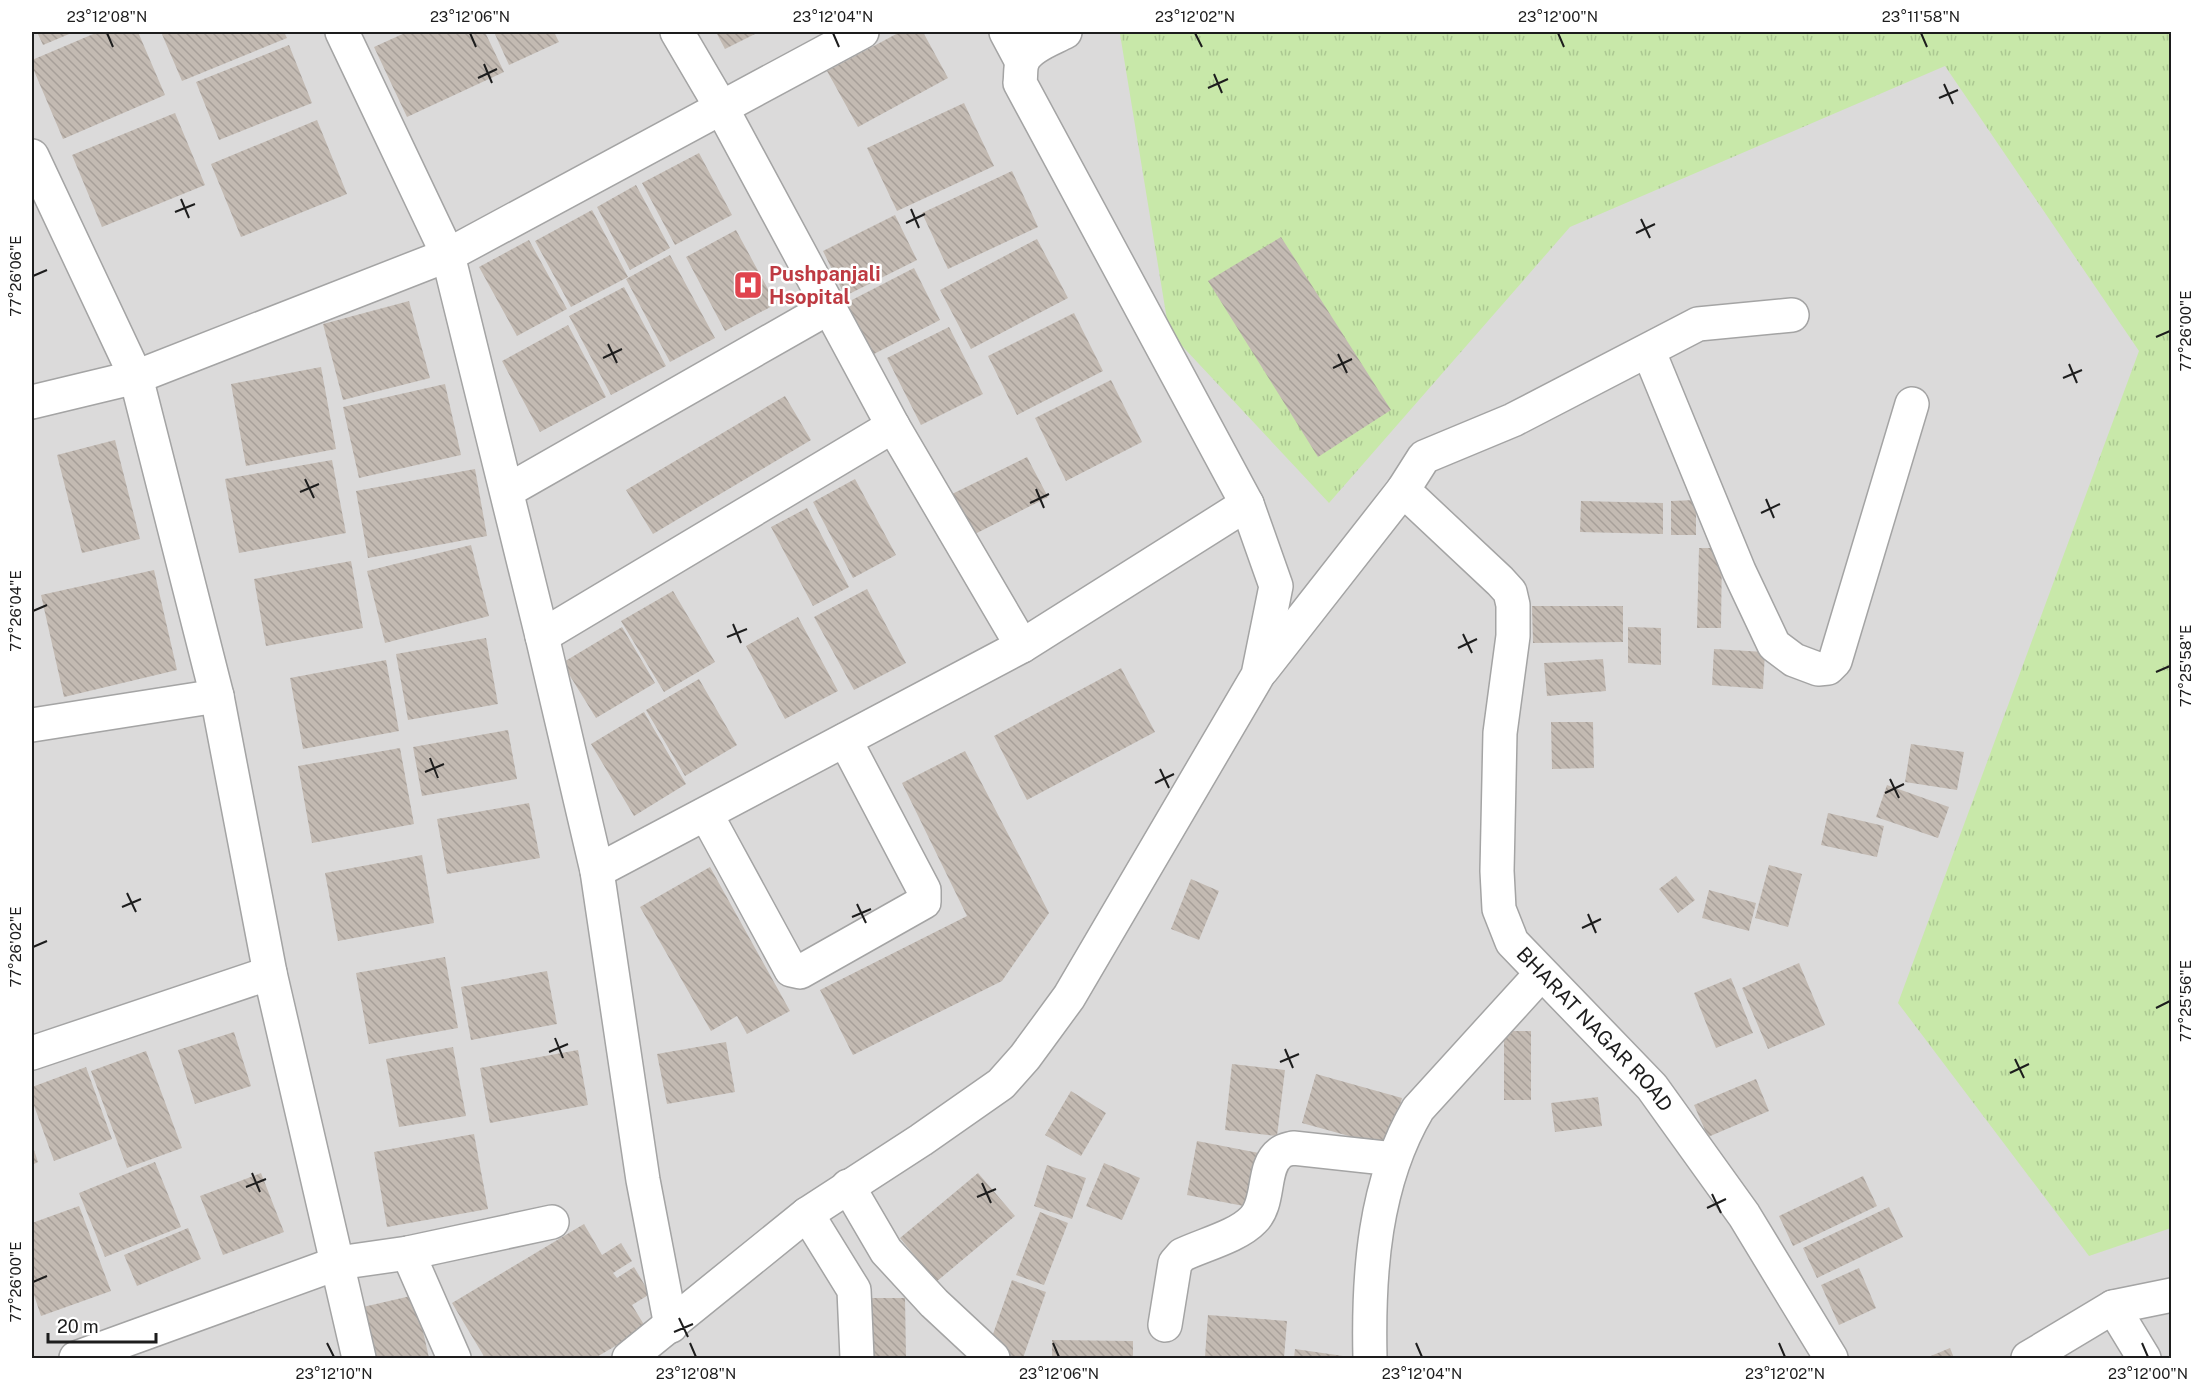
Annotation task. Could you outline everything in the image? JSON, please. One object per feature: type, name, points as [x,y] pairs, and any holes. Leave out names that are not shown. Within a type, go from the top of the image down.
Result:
[{"type":"street","points":[[677,32],[721,107],[893,426],[1022,646]]},
{"type":"street","points":[[32,402],[136,377],[448,255],[862,32]]},
{"type":"street","points":[[1006,32],[1022,62],[1020,83],[1247,504],[1276,586],[1258,675]]},
{"type":"street","points":[[1022,62],[1036,47],[1065,32]]},
{"type":"street","points":[[348,34],[448,255],[507,491],[597,871],[643,1180],[671,1326]]},
{"type":"street","points":[[32,156],[136,377],[218,696],[270,973],[359,1359]]},
{"type":"street","points":[[507,491],[828,308]]},
{"type":"street","points":[[637,1356],[807,1214],[921,1140],[1001,1084],[1025,1057],[1075,988],[1258,675],[1403,490],[1424,457],[1513,420],[1649,352],[1698,324],[1792,315]]},
{"type":"street","points":[[1649,352],[1739,572],[1774,645],[1794,660],[1818,669],[1828,668],[1835,661],[1912,404]]},
{"type":"street","points":[[542,636],[893,426]]},
{"type":"street","name":"BHARAT NAGAR ROAD","points":[[1403,490],[1510,592],[1513,605],[1513,636],[1500,733],[1497,872],[1499,909],[1512,942],[1652,1087],[1744,1215],[1831,1359]]},
{"type":"street","points":[[597,871],[1022,646],[1247,504]]},
{"type":"street","points":[[32,725],[218,696]]},
{"type":"street","points":[[705,814],[791,970],[800,972],[924,902],[924,890],[845,740]]},
{"type":"street","points":[[32,1053],[270,973]]},
{"type":"street","points":[[1370,1359],[1369,1304],[1382,1197],[1405,1132],[1418,1109],[1541,974]]},
{"type":"street","points":[[1164,1325],[1175,1263],[1182,1255],[1245,1227],[1255,1219],[1262,1206],[1270,1167],[1280,1153],[1293,1148],[1394,1159]]},
{"type":"street","points":[[848,1186],[886,1251],[934,1303],[993,1359]]},
{"type":"street","points":[[807,1214],[854,1290],[857,1359]]},
{"type":"street","points":[[76,1359],[338,1263],[408,1254],[552,1222]]},
{"type":"street","points":[[408,1254],[454,1359]]},
{"type":"street","points":[[2028,1359],[2113,1307],[2172,1295]]},
{"type":"street","points":[[2113,1307],[2144,1359]]},
{"type":"shaded area","points":[[32,32],[2171,32],[2171,1358],[32,1358]]},
{"type":"green space","points":[[1124,32],[2171,32],[2171,1228],[2089,1256],[1898,1003],[2139,351],[1945,66],[1570,227],[1329,503],[1169,332],[1120,34]]},
{"type":"building","points":[[37,32],[74,32],[43,45]]},
{"type":"building","points":[[98,32],[138,32],[165,95],[63,139],[32,66],[32,60]]},
{"type":"building","points":[[161,32],[284,32],[287,38],[182,81]]},
{"type":"building","points":[[407,32],[485,32],[504,72],[407,117],[374,47]]},
{"type":"building","points":[[494,32],[554,32],[559,42],[509,65]]},
{"type":"building","points":[[716,32],[759,32],[725,49]]},
{"type":"building","points":[[900,32],[923,32],[948,78],[858,127],[827,71]]},
{"type":"building","points":[[289,45],[312,103],[219,140],[196,82]]},
{"type":"building","points":[[964,103],[994,166],[897,211],[867,148]]},
{"type":"building","points":[[175,113],[205,185],[102,227],[72,155]]},
{"type":"building","points":[[317,120],[347,194],[241,237],[211,164]]},
{"type":"building","points":[[699,153],[732,215],[675,245],[642,183]]},
{"type":"building","points":[[1012,171],[1038,227],[948,269],[922,213]]},
{"type":"building","points":[[636,185],[670,248],[630,270],[597,207]]},
{"type":"building","points":[[592,210],[628,277],[571,307],[535,241]]},
{"type":"building","points":[[895,215],[917,260],[845,296],[823,251]]},
{"type":"building","points":[[736,230],[776,304],[725,331],[686,257]]},
{"type":"building","points":[[1281,237],[1391,410],[1318,457],[1208,281]]},
{"type":"building","points":[[1037,239],[1068,298],[971,349],[940,290]]},
{"type":"building","points":[[529,240],[567,309],[517,336],[479,267]]},
{"type":"building","points":[[670,255],[715,338],[670,362],[626,279]]},
{"type":"building","points":[[914,268],[940,320],[872,355],[846,303]]},
{"type":"building","points":[[624,287],[666,366],[611,395],[569,316]]},
{"type":"building","points":[[409,301],[430,378],[343,400],[323,324]]},
{"type":"building","points":[[1074,313],[1103,371],[1017,415],[988,356]]},
{"type":"building","points":[[568,325],[606,397],[540,432],[502,361]]},
{"type":"building","points":[[949,327],[983,394],[921,425],[887,358]]},
{"type":"building","points":[[321,367],[336,449],[246,466],[231,384]]},
{"type":"building","points":[[1111,380],[1142,442],[1066,481],[1035,418]]},
{"type":"building","points":[[445,384],[461,455],[359,478],[343,407]]},
{"type":"building","points":[[785,396],[811,440],[653,534],[626,490]]},
{"type":"building","points":[[115,440],[140,539],[82,553],[57,455]]},
{"type":"building","points":[[1027,457],[1048,497],[971,536],[950,495]]},
{"type":"building","points":[[332,460],[346,533],[239,553],[225,479]]},
{"type":"building","points":[[475,469],[487,536],[368,558],[356,491]]},
{"type":"building","points":[[855,479],[896,555],[853,578],[813,502]]},
{"type":"building","points":[[1696,500],[1696,535],[1671,535],[1671,501]]},
{"type":"building","points":[[1581,501],[1663,503],[1663,534],[1580,532]]},
{"type":"building","points":[[807,508],[849,587],[813,606],[771,527]]},
{"type":"building","points":[[471,545],[489,616],[385,643],[367,571]]},
{"type":"building","points":[[1699,548],[1722,548],[1721,628],[1697,628]]},
{"type":"building","points":[[351,561],[363,628],[266,646],[254,579]]},
{"type":"building","points":[[154,570],[177,670],[64,697],[41,595]]},
{"type":"building","points":[[867,589],[906,663],[854,690],[814,617]]},
{"type":"building","points":[[673,591],[715,662],[664,692],[621,621]]},
{"type":"building","points":[[1532,606],[1623,606],[1623,642],[1533,643]]},
{"type":"building","points":[[798,617],[838,691],[785,719],[746,646]]},
{"type":"building","points":[[622,627],[655,683],[596,718],[562,663]]},
{"type":"building","points":[[1628,627],[1661,628],[1661,665],[1628,663]]},
{"type":"building","points":[[486,638],[498,704],[408,720],[396,654]]},
{"type":"building","points":[[1714,649],[1765,652],[1763,689],[1712,685]]},
{"type":"building","points":[[1603,659],[1606,691],[1547,696],[1544,663]]},
{"type":"building","points":[[386,660],[399,731],[303,749],[290,678]]},
{"type":"building","points":[[1121,668],[1155,732],[1027,800],[994,736]]},
{"type":"building","points":[[699,679],[737,745],[685,776],[646,710]]},
{"type":"building","points":[[644,712],[686,784],[634,816],[591,744]]},
{"type":"building","points":[[1551,722],[1593,722],[1594,768],[1552,769]]},
{"type":"building","points":[[508,730],[517,779],[422,796],[413,747]]},
{"type":"building","points":[[1911,744],[1964,752],[1957,790],[1905,782]]},
{"type":"building","points":[[400,748],[414,824],[312,843],[298,766]]},
{"type":"building","points":[[965,751],[1049,913],[1002,981],[853,1055],[820,990],[967,916],[902,783]]},
{"type":"building","points":[[1887,785],[1949,807],[1938,838],[1876,817]]},
{"type":"building","points":[[529,803],[540,858],[447,874],[437,819]]},
{"type":"building","points":[[1828,813],[1884,826],[1877,857],[1821,845]]},
{"type":"building","points":[[422,855],[434,923],[338,941],[325,873]]},
{"type":"building","points":[[1769,865],[1802,874],[1788,927],[1755,918]]},
{"type":"building","points":[[710,867],[790,1011],[747,1034],[737,1016],[711,1031],[640,907]]},
{"type":"building","points":[[1676,876],[1695,900],[1678,913],[1659,889]]},
{"type":"building","points":[[1191,879],[1219,891],[1199,940],[1171,929]]},
{"type":"building","points":[[1709,890],[1756,903],[1749,931],[1702,918]]},
{"type":"building","points":[[445,957],[458,1028],[369,1044],[356,973]]},
{"type":"building","points":[[1799,963],[1825,1025],[1768,1049],[1742,988]]},
{"type":"building","points":[[547,971],[557,1024],[471,1040],[461,987]]},
{"type":"building","points":[[1731,978],[1753,1033],[1716,1048],[1694,993]]},
{"type":"building","points":[[1504,1031],[1531,1031],[1531,1100],[1504,1100]]},
{"type":"building","points":[[234,1032],[251,1086],[195,1104],[178,1050]]},
{"type":"building","points":[[726,1042],[735,1092],[667,1104],[657,1054]]},
{"type":"building","points":[[453,1047],[466,1116],[399,1127],[386,1059]]},
{"type":"building","points":[[578,1050],[588,1105],[490,1123],[480,1068]]},
{"type":"building","points":[[146,1051],[182,1148],[127,1168],[91,1071]]},
{"type":"building","points":[[1232,1064],[1285,1070],[1277,1136],[1225,1130]]},
{"type":"building","points":[[86,1067],[112,1139],[54,1161],[32,1100],[32,1087]]},
{"type":"building","points":[[1316,1074],[1402,1098],[1389,1147],[1302,1123]]},
{"type":"building","points":[[1756,1079],[1769,1111],[1708,1137],[1694,1105]]},
{"type":"building","points":[[1071,1091],[1106,1113],[1081,1156],[1045,1135]]},
{"type":"building","points":[[1598,1097],[1602,1126],[1555,1132],[1551,1103]]},
{"type":"building","points":[[474,1134],[488,1209],[387,1227],[374,1152]]},
{"type":"building","points":[[1197,1141],[1264,1154],[1254,1208],[1187,1195]]},
{"type":"building","points":[[32,1144],[38,1162],[32,1165]]},
{"type":"building","points":[[155,1162],[181,1227],[105,1257],[79,1193]]},
{"type":"building","points":[[1104,1163],[1140,1178],[1122,1220],[1086,1206]]},
{"type":"building","points":[[1047,1165],[1086,1178],[1072,1219],[1034,1206]]},
{"type":"building","points":[[261,1173],[284,1232],[223,1255],[200,1196]]},
{"type":"building","points":[[978,1173],[1015,1216],[936,1282],[900,1238]]},
{"type":"building","points":[[1863,1176],[1877,1206],[1793,1246],[1779,1216]]},
{"type":"building","points":[[79,1206],[111,1291],[41,1316],[32,1289],[32,1223]]},
{"type":"building","points":[[1889,1207],[1903,1237],[1817,1278],[1803,1248]]},
{"type":"building","points":[[1040,1212],[1068,1223],[1044,1285],[1016,1275]]},
{"type":"building","points":[[584,1224],[602,1255],[621,1243],[632,1261],[613,1273],[617,1278],[634,1267],[650,1294],[632,1305],[646,1328],[595,1358],[485,1358],[452,1303]]},
{"type":"building","points":[[188,1228],[201,1259],[137,1286],[124,1255]]},
{"type":"building","points":[[1859,1268],[1876,1308],[1839,1325],[1821,1285]]},
{"type":"building","points":[[1012,1280],[1046,1292],[1023,1358],[1007,1358],[987,1351]]},
{"type":"building","points":[[415,1295],[429,1358],[374,1358],[363,1307]]},
{"type":"building","points":[[866,1298],[905,1298],[906,1358],[867,1358]]},
{"type":"building","points":[[1208,1315],[1287,1321],[1284,1358],[1205,1357]]},
{"type":"building","points":[[1052,1340],[1133,1341],[1133,1358],[1052,1358]]},
{"type":"building","points":[[1950,1348],[1954,1358],[1926,1358]]},
{"type":"building","points":[[1295,1349],[1350,1357],[1350,1358],[1294,1358]]},
{"type":"place","name":"Pushpanjali Hsopital","points":[[748,285]]}]
